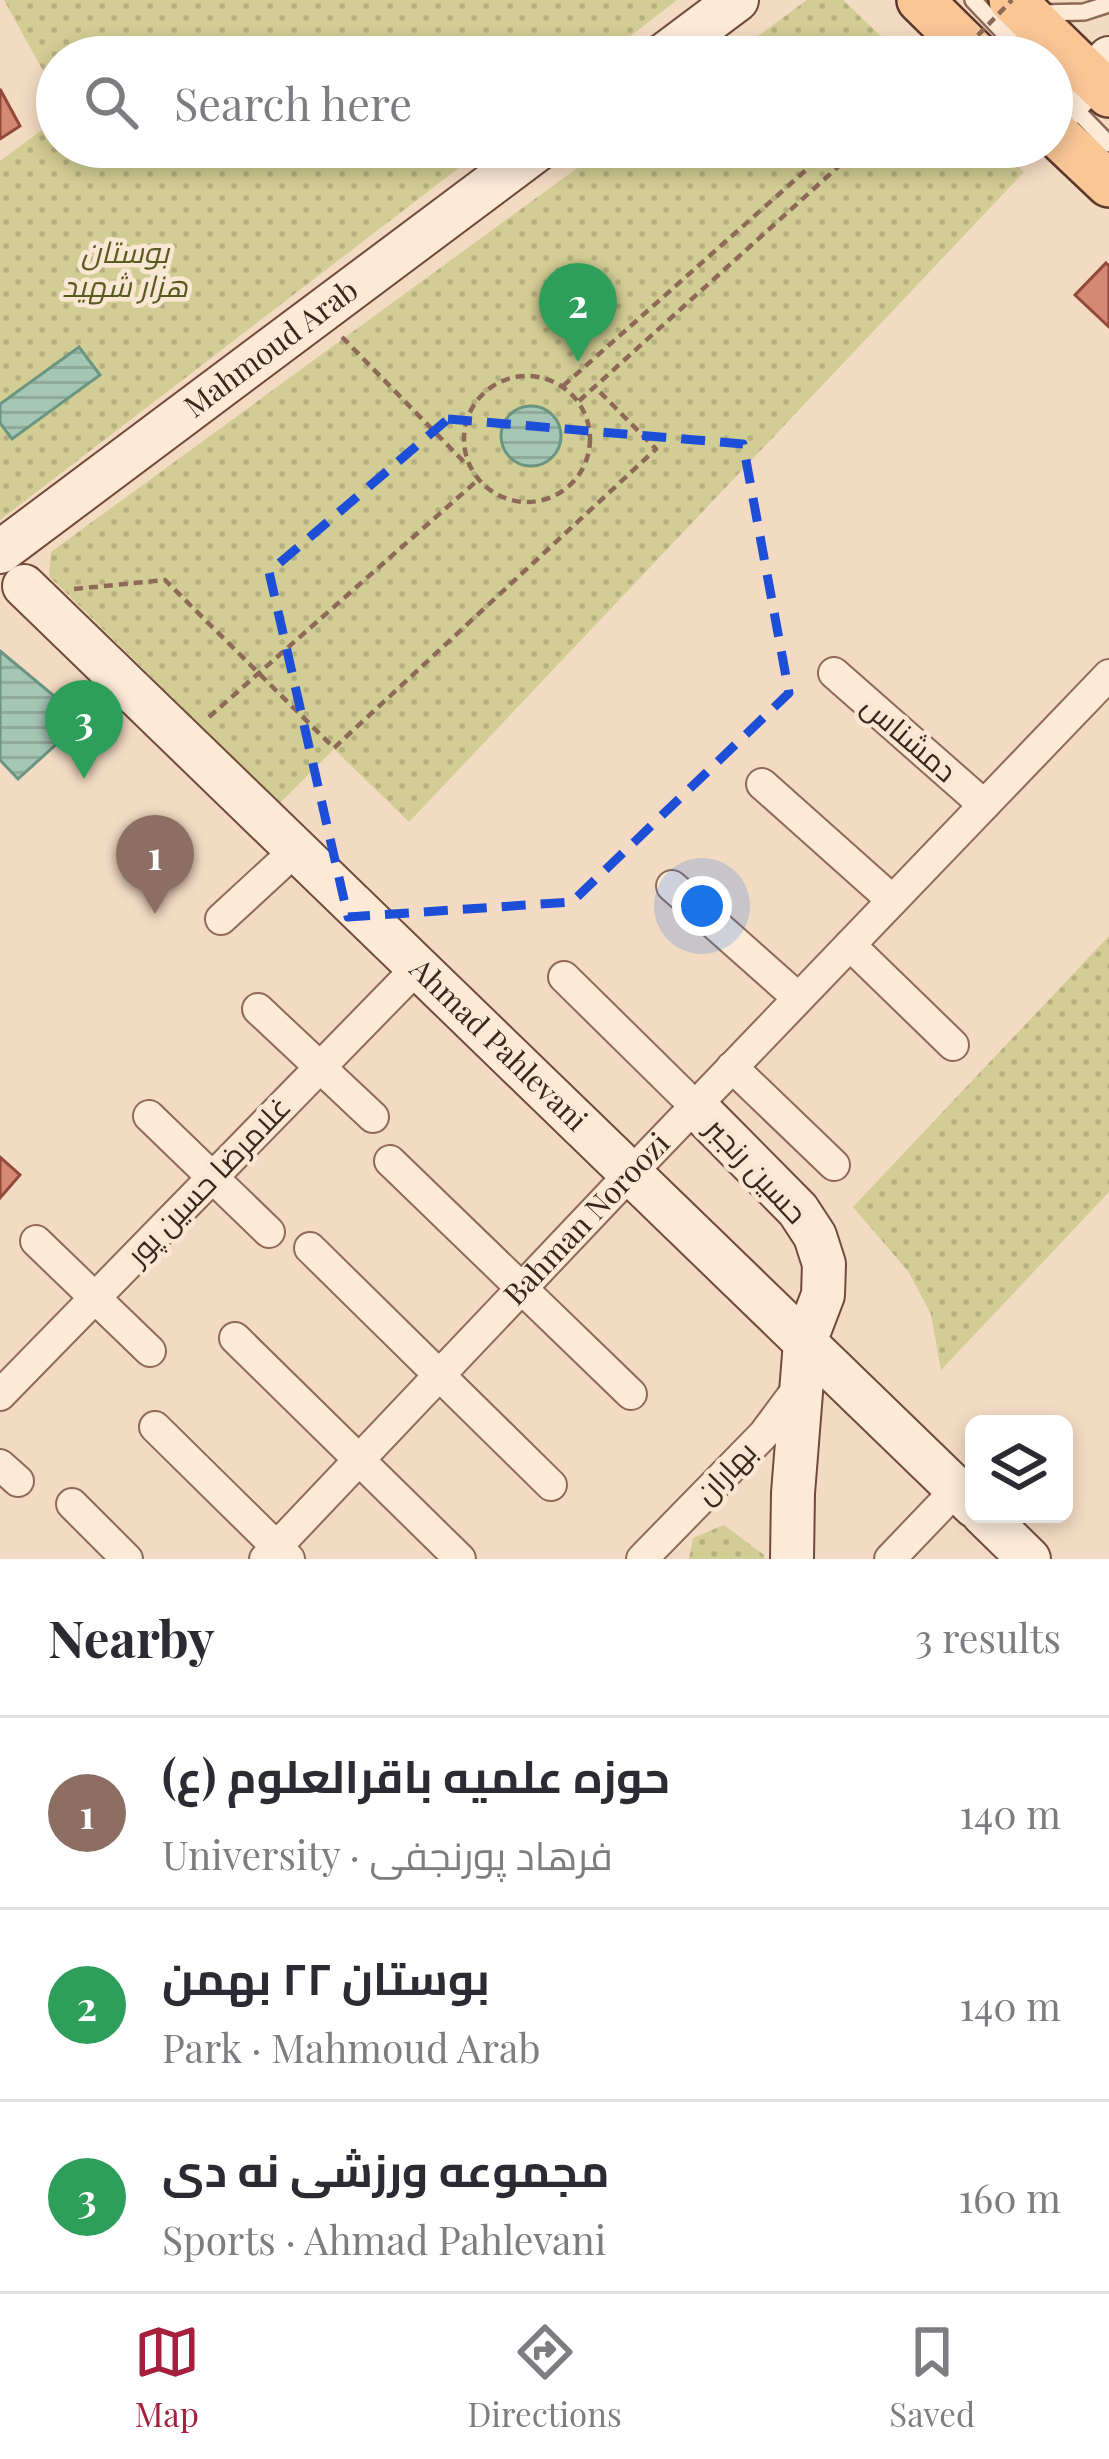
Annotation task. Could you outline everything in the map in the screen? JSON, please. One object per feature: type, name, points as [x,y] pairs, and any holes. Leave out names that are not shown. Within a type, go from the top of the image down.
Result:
[{"type":"main road","points":[[920,0],[957,36]]},
{"type":"main road","points":[[1076,95],[1109,184]]},
{"type":"street","points":[[689,36],[736,0]]},
{"type":"street","name":"Mahmoud Arab","points":[[14,581],[45,519],[513,168]]},
{"type":"street","name":"Ahmad Pahlevani","points":[[14,581],[631,1173],[804,1362],[965,1498]]},
{"type":"street","name":"دمشناس","points":[[834,673],[984,805]]},
{"type":"street","name":"Bahman Noroozi","points":[[277,1555],[440,1373],[1109,674]]},
{"type":"street","points":[[762,784],[892,900]]},
{"type":"street","points":[[221,919],[297,849]]},
{"type":"street","points":[[672,886],[798,998]]},
{"type":"street","points":[[850,945],[953,1045]]},
{"type":"street","name":"غلامرضا حسین پور","points":[[0,1396],[418,967]]},
{"type":"street","name":"حسین رنجبر","points":[[564,977],[798,1210],[814,1236],[824,1264],[823,1295],[804,1362],[792,1559]]},
{"type":"street","points":[[258,1009],[373,1118]]},
{"type":"street","points":[[732,1067],[834,1165]]},
{"type":"street","points":[[149,1116],[269,1232]]},
{"type":"street","points":[[391,1160],[631,1394]]},
{"type":"street","points":[[36,1241],[150,1351]]},
{"type":"street","points":[[310,1248],[551,1485]]},
{"type":"street","points":[[235,1338],[460,1559]]},
{"type":"street","name":"بهاران","points":[[643,1559],[764,1434],[804,1362]]},
{"type":"street","points":[[154,1427],[277,1555]]},
{"type":"street","points":[[73,1504],[127,1559]]},
{"type":"street","points":[[890,1559],[965,1507]]},
{"type":"street","name":"Ahmad Pahlevani","points":[[992,1523],[1029,1559]]},
{"type":"lane","points":[[973,0],[1019,17],[1084,12],[1109,4]]},
{"type":"lane","points":[[1076,95],[1109,144]]},
{"type":"path","points":[[990,36],[1019,17]]},
{"type":"path","points":[[563,386],[810,168]]},
{"type":"path","points":[[578,401],[837,168]]},
{"type":"path","points":[[319,313],[485,486],[502,497],[542,501],[576,480],[591,442],[578,401],[563,386],[543,377],[522,375],[501,381],[470,410],[464,431],[472,470]]},
{"type":"path","points":[[14,581],[165,580],[334,748],[656,449],[595,387]]},
{"type":"path","points":[[184,740],[479,479]]},
{"type":"highlighted area","points":[[448,419],[743,444],[789,693],[572,902],[348,917],[269,572]]},
{"type":"green space","points":[[4,0],[677,0],[630,36],[36,36],[36,58]]},
{"type":"green space","points":[[807,0],[843,0],[881,36],[758,36]]},
{"type":"green space","name":"بوستان هزار شهید","points":[[36,134],[36,168],[459,168],[0,520],[0,161]]},
{"type":"green space","points":[[577,168],[1020,168],[1024,172],[409,822],[334,749],[280,803],[49,576],[51,552]]},
{"type":"green space","points":[[1109,936],[1109,1192],[941,1370],[931,1314],[908,1271],[853,1207]]},
{"type":"green space","points":[[724,1525],[764,1559],[689,1559],[693,1538]]},
{"type":"shaded area","points":[[79,347],[100,375],[12,439],[0,423],[0,404]]},
{"type":"shaded area","points":[[531,406],[552,415],[561,436],[552,457],[531,466],[510,457],[501,436],[510,415]]},
{"type":"shaded area","points":[[0,651],[83,720],[18,779],[0,760]]},
{"type":"building","points":[[0,89],[20,126],[0,139]]},
{"type":"building","points":[[1106,263],[1109,266],[1109,327],[1075,295]]},
{"type":"building","points":[[0,1157],[20,1175],[0,1198]]},
{"type":"place","name":"بوستان ۲۲ بهمن","points":[[578,362]]},
{"type":"place","name":"مجموعه ورزشی نه دی","points":[[84,779]]},
{"type":"place","name":"حوزه علمیه باقرالعلوم (ع)","points":[[155,914]]}]
